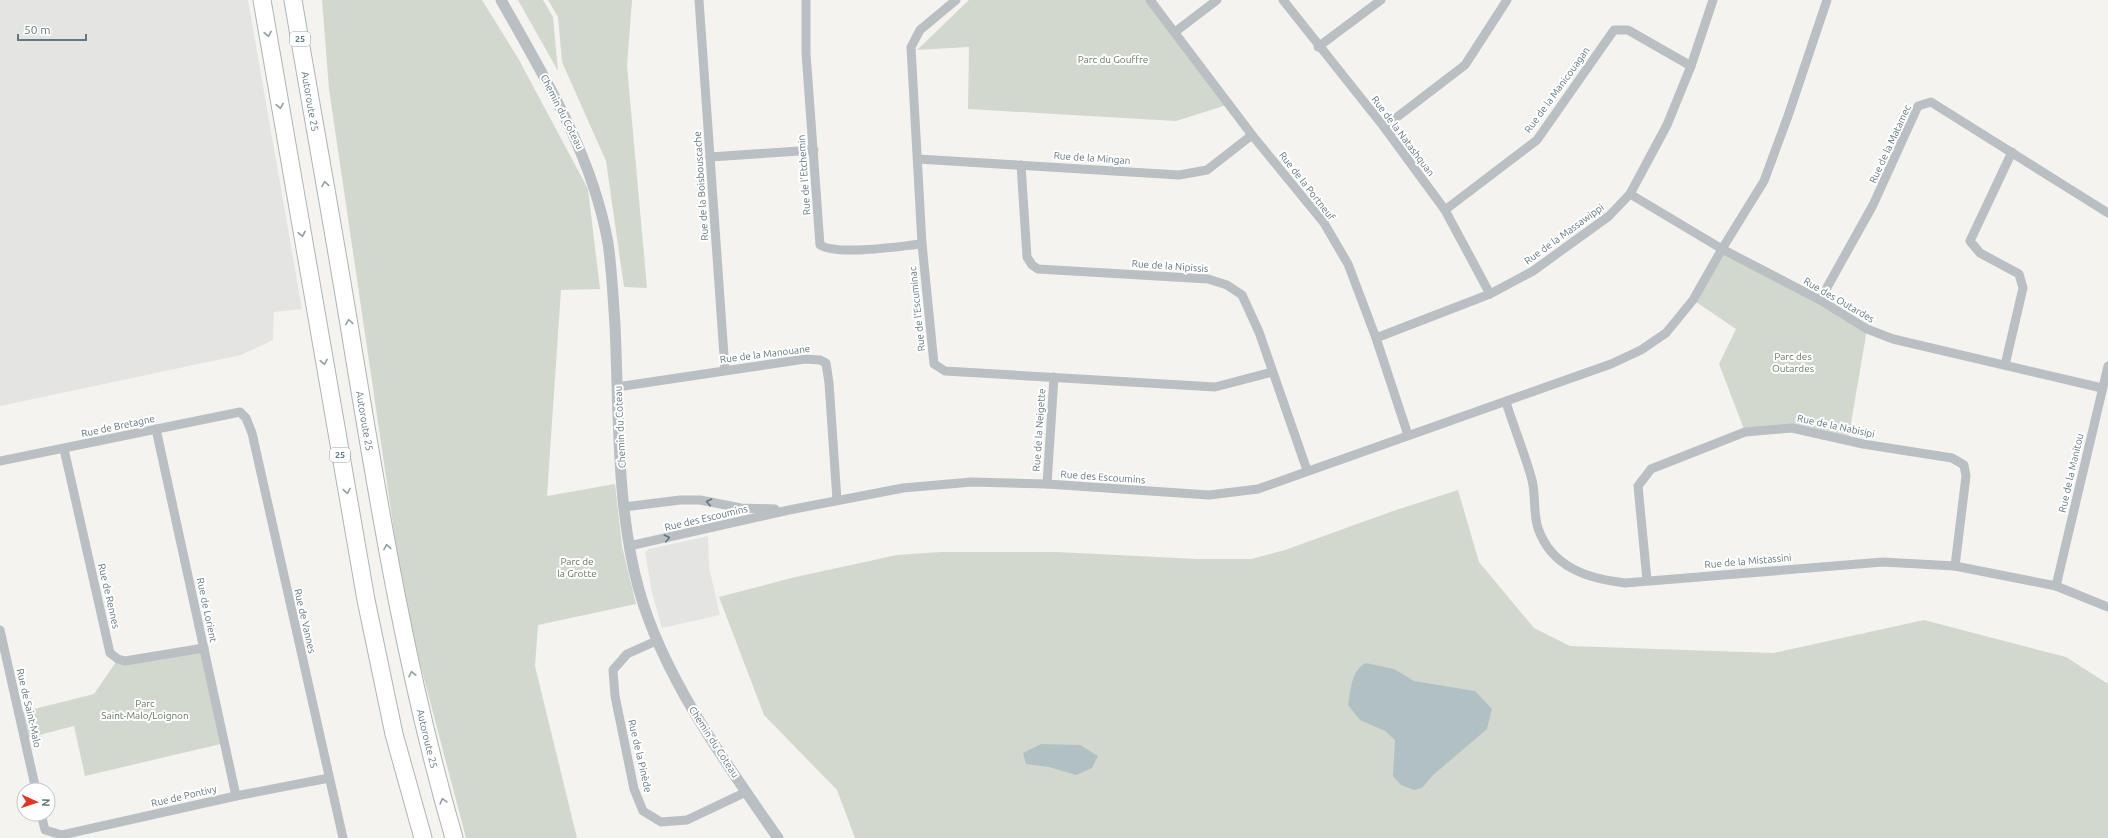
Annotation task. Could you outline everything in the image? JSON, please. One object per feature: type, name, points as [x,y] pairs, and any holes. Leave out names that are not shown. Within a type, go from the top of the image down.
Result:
[{"type":"highway","name":"25","points":[[262,0],[367,608],[392,723],[422,838]]},
{"type":"highway","name":"Autoroute 25","points":[[293,0],[405,643],[428,745],[454,838]]},
{"type":"highway","points":[[299,0],[307,78]]},
{"type":"street","name":"Chemin du Coteau","points":[[501,0],[566,117],[585,158],[595,188],[609,255],[624,507],[629,546],[639,591],[656,641],[682,692],[746,792],[778,838]]},
{"type":"street","name":"Rue de la Boisbouscache","points":[[699,0],[726,370]]},
{"type":"street","name":"Rue de l'Etchemin","points":[[806,0],[806,53],[820,245],[825,248],[840,249],[884,248],[922,244]]},
{"type":"street","name":"Rue de l'Escuminac","points":[[956,0],[920,30],[911,47],[922,244],[934,364],[945,371],[1215,387],[1272,372]]},
{"type":"street","name":"Rue de la Portneuf","points":[[1150,0],[1252,135],[1324,223],[1348,264],[1376,338],[1408,435]]},
{"type":"street","points":[[1174,32],[1217,0]]},
{"type":"street","name":"Rue de la Natashquan","points":[[1283,0],[1318,47],[1384,127],[1445,210],[1490,294]]},
{"type":"street","points":[[1318,47],[1381,0]]},
{"type":"street","points":[[1384,127],[1465,65],[1507,0]]},
{"type":"street","name":"Rue de la Massawippi","points":[[1376,338],[1490,294],[1533,271],[1609,216],[1630,194],[1667,125],[1691,66],[1713,0]]},
{"type":"street","name":"Rue des Escoumins","points":[[629,546],[836,500],[903,488],[972,482],[1047,484],[1209,494],[1258,489],[1308,470],[1611,364],[1647,346],[1666,333],[1693,300],[1722,249],[1764,181],[1788,116],[1827,0]]},
{"type":"street","name":"Rue de la Manicouagan","points":[[1445,210],[1536,140],[1614,30],[1628,30],[1691,66]]},
{"type":"street","name":"Rue de la Matamec","points":[[1820,300],[1873,205],[1918,106],[1931,102],[2108,212]]},
{"type":"street","name":"Rue de la Mingan","points":[[918,159],[1183,174],[1207,170],[1252,135]]},
{"type":"street","points":[[710,157],[814,150]]},
{"type":"street","points":[[2005,365],[2023,288],[2019,274],[1980,253],[1970,241],[2012,152]]},
{"type":"street","name":"Rue de la Nipissis","points":[[1021,165],[1027,257],[1032,265],[1038,269],[1208,279],[1227,285],[1242,295],[1259,332],[1308,470]]},
{"type":"street","name":"Rue des Outardes","points":[[1630,194],[1722,249],[1820,300],[1867,330],[1893,339],[2102,388]]},
{"type":"street","name":"Rue de la Manouane","points":[[617,387],[805,359],[820,360],[826,363],[829,383],[836,500]]},
{"type":"street","name":"Rue de la Manitou","points":[[2056,586],[2108,366]]},
{"type":"street","name":"Rue de la Neigette","points":[[1047,484],[1054,377]]},
{"type":"street","name":"Rue de la Mistassini","points":[[1506,402],[1532,481],[1538,528],[1548,551],[1569,567],[1599,580],[1625,583],[1883,562],[1956,566],[2056,586],[2108,607]]},
{"type":"street","name":"Rue de Bretagne","points":[[0,461],[240,412]]},
{"type":"street","name":"Rue de Vannes","points":[[240,412],[246,418],[252,433],[343,838]]},
{"type":"street","name":"Rue de la Nabisipi","points":[[1648,580],[1638,486],[1652,469],[1745,432],[1792,428],[1864,444],[1952,458],[1964,465],[1966,476],[1956,566]]},
{"type":"street","name":"Rue de Lorient","points":[[156,429],[236,796]]},
{"type":"street","name":"Rue de Rennes","points":[[64,449],[110,653],[118,659],[125,661],[204,648]]},
{"type":"street","name":"Rue des Escoumins","points":[[624,507],[680,500],[700,500],[741,508],[789,510]]},
{"type":"street","name":"Rue de Saint-Malo","points":[[0,630],[34,782]]},
{"type":"street","name":"Rue de la Pinède","points":[[656,641],[627,654],[613,670],[614,696],[634,789],[643,812],[661,822],[687,820],[746,792]]},
{"type":"street","name":"Rue de Pontivy","points":[[43,822],[45,830],[62,835],[236,796],[329,778]]},
{"type":"shaded area","points":[[0,0],[248,0],[302,309],[274,312],[273,340],[241,355],[0,406]]},
{"type":"shaded area","points":[[708,536],[709,567],[720,615],[662,628],[652,593],[645,552],[649,549]]},
{"type":"shaded area","points":[[1366,663],[1394,669],[1414,681],[1475,691],[1492,709],[1487,729],[1432,776],[1422,788],[1414,790],[1401,785],[1393,776],[1395,740],[1385,731],[1360,720],[1348,705],[1352,681],[1357,670]]},
{"type":"shaded area","points":[[1041,744],[1080,745],[1098,756],[1092,768],[1076,775],[1049,767],[1026,764],[1023,753]]},
{"type":"green space","name":"Parc de la Grotte","points":[[322,0],[482,0],[518,58],[588,189],[600,289],[561,290],[547,496],[615,484],[622,546],[636,604],[538,625],[535,666],[577,838],[466,838],[405,606],[329,89]]},
{"type":"green space","points":[[518,0],[543,0],[553,17],[558,71]]},
{"type":"green space","points":[[548,0],[632,0],[627,66],[647,288],[624,287],[606,161],[562,62],[558,17]]},
{"type":"green space","name":"Parc du Gouffre","points":[[969,0],[1149,0],[1230,104],[1176,121],[968,109],[969,47],[917,50]]},
{"type":"green space","name":"Parc des Outardes","points":[[1722,249],[1867,329],[1848,441],[1792,428],[1745,432],[1719,364],[1736,329],[1693,300]]},
{"type":"green space","points":[[1458,490],[1479,562],[1534,628],[1570,646],[1773,653],[1924,620],[2066,657],[2108,684],[2108,838],[855,838],[837,790],[764,715],[719,597],[791,578],[897,555],[941,552],[1057,552],[1197,559],[1251,559],[1285,550],[1393,511]]},
{"type":"green space","name":"Parc Saint-Malo/Loignon","points":[[204,648],[225,743],[85,776],[74,726],[24,739],[18,713],[94,694],[118,659]]}]
